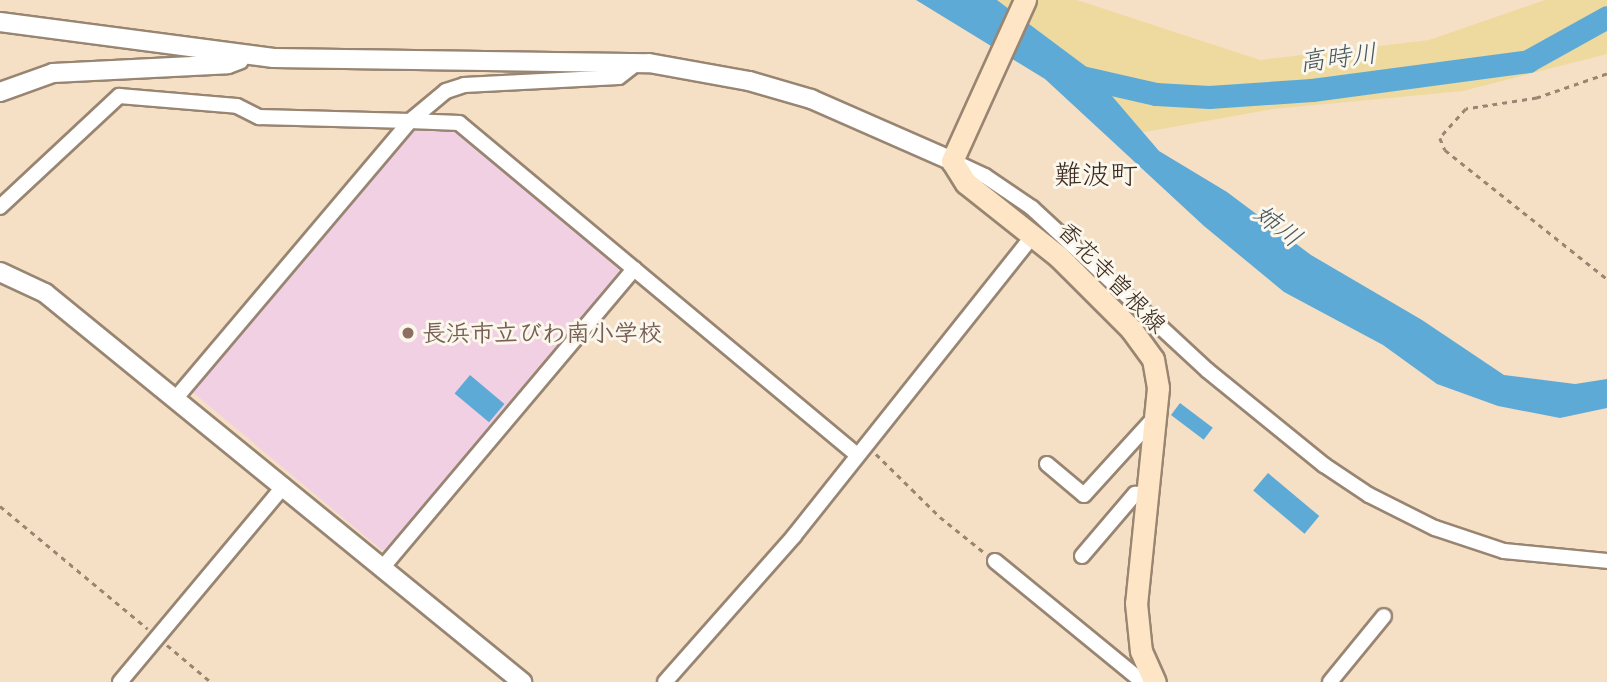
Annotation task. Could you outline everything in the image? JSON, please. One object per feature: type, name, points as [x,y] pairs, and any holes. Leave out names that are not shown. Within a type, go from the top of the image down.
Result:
[{"type":"main road","points":[[955,153],[1025,0]]},
{"type":"main road","name":"香花寺曽根線","points":[[955,153],[966,183],[1034,234],[1148,350],[1157,378],[1137,632],[1155,682]]},
{"type":"street","points":[[0,22],[249,56],[638,62],[724,76],[811,99],[955,153],[1032,208],[1207,370],[1324,465],[1369,495],[1435,528],[1504,551],[1607,561]]},
{"type":"street","points":[[0,92],[53,73],[229,64],[249,56]]},
{"type":"street","points":[[176,398],[410,121],[446,91],[464,85],[619,77],[638,62]]},
{"type":"street","points":[[0,207],[108,101],[119,96],[237,106],[259,117],[459,123],[634,270],[861,449]]},
{"type":"street","points":[[665,682],[794,536],[1034,234]]},
{"type":"street","points":[[383,567],[634,270]]},
{"type":"street","points":[[0,272],[45,293],[522,682]]},
{"type":"street","points":[[1047,464],[1084,495],[1155,417]]},
{"type":"street","points":[[120,682],[284,486]]},
{"type":"street","points":[[1082,556],[1135,494],[1147,494]]},
{"type":"street","points":[[995,561],[1143,682]]},
{"type":"street","points":[[1330,682],[1384,616]]},
{"type":"path","points":[[1607,74],[1537,97],[1466,109],[1440,138],[1445,150],[1607,279]]},
{"type":"path","points":[[861,449],[995,561]]},
{"type":"path","points":[[0,506],[211,682]]},
{"type":"shaded area","name":"長浜市立びわ南小学校","points":[[413,126],[455,129],[625,267],[626,275],[389,556],[190,390]]},
{"type":"sand","points":[[997,0],[1077,0],[1260,60],[1429,40],[1545,0],[1607,0],[1607,54],[1463,91],[1273,109],[1139,133],[1088,68]]},
{"type":"water","points":[[916,0],[997,0],[1088,68],[1159,151],[1227,192],[1311,255],[1422,320],[1504,375],[1575,384],[1607,379],[1607,408],[1560,418],[1498,406],[1437,384],[1383,345],[1284,292],[1204,226],[1045,79]]},
{"type":"water","points":[[470,375],[504,404],[489,422],[455,393]]},
{"type":"water","points":[[1180,403],[1213,428],[1204,440],[1171,415]]},
{"type":"water","points":[[1268,473],[1319,516],[1305,534],[1253,491]]},
{"type":"waterway","name":"高時川","points":[[1068,74],[1156,94],[1209,97],[1312,90],[1528,61],[1607,17]]},
{"type":"place","name":"長浜市立びわ南小学校","points":[[408,333]]},
{"type":"district","name":"難波町","points":[[1096,174]]},
{"type":"water label","name":"姉川","points":[[1278,226]]}]
